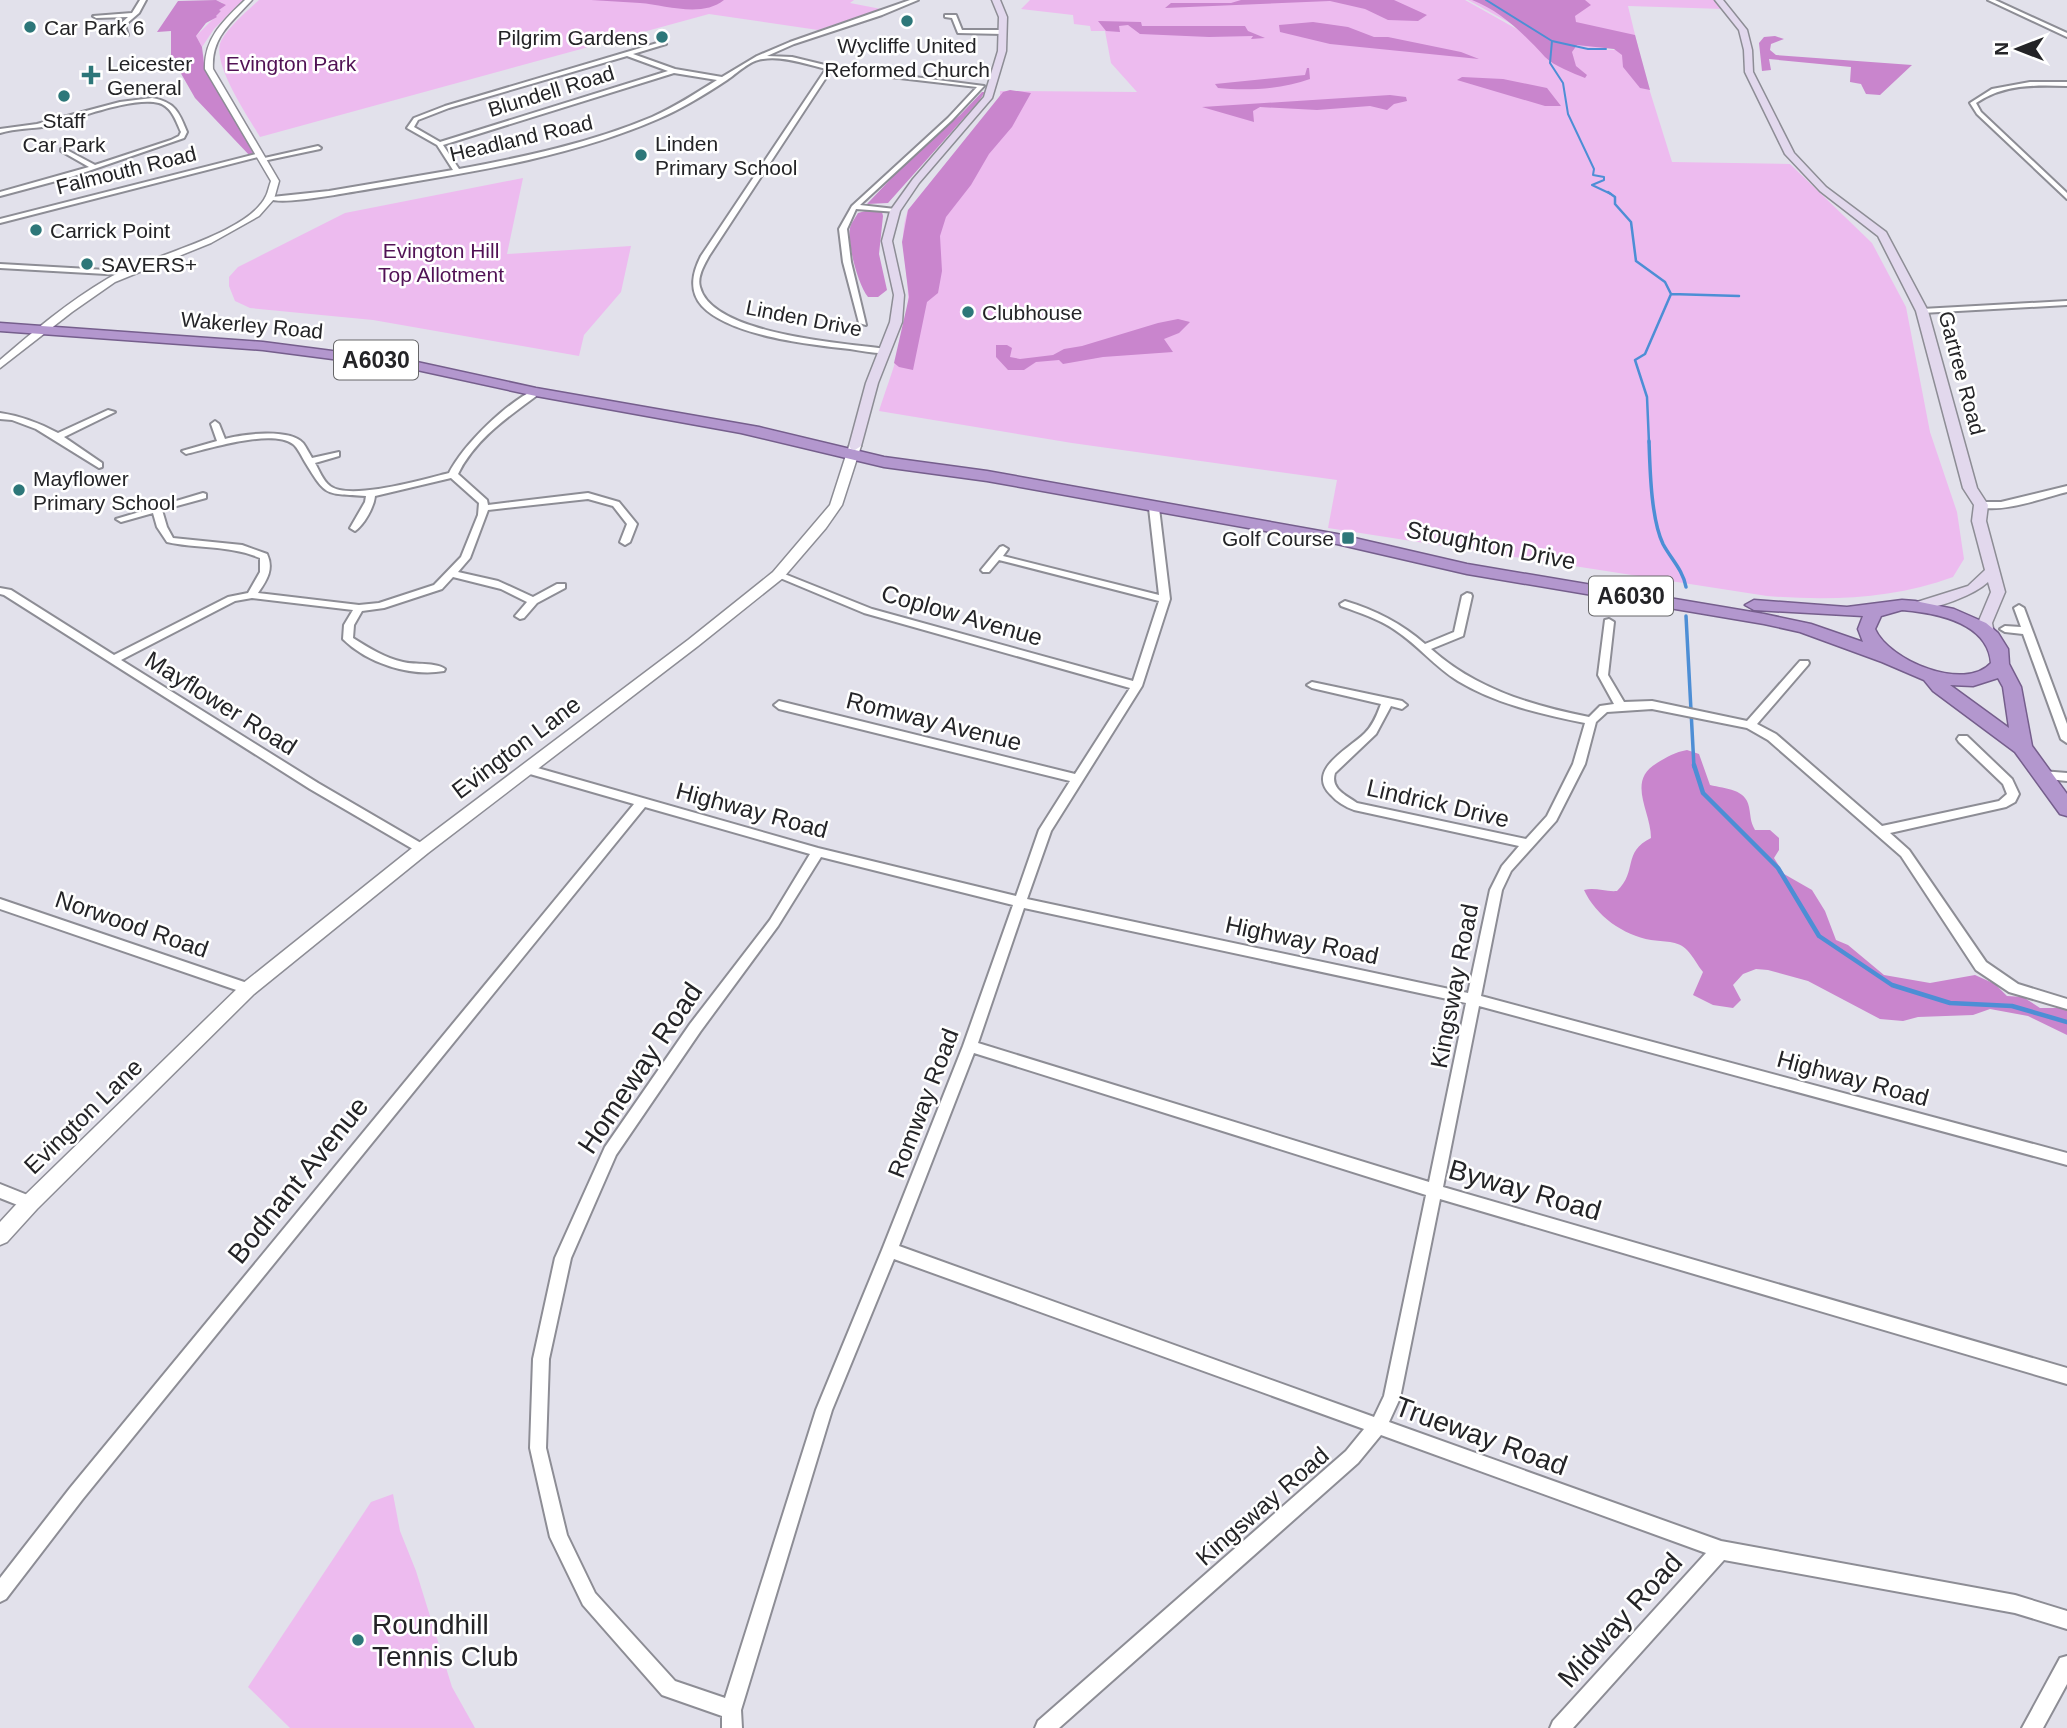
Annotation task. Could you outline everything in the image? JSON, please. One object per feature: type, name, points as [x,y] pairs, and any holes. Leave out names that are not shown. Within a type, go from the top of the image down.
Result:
[{"type":"highway","name":"Wakerley Road","points":[[0,327],[340,354],[416,366],[536,392],[854,450]]},
{"type":"highway","name":"Stoughton Drive","points":[[854,450],[1372,547],[1467,569],[1763,619],[1805,628],[1887,657],[1903,667],[1931,677]]},
{"type":"highway","name":"Stoughton Drive","points":[[1372,547],[1468,555],[1764,606],[1847,612],[1880,610],[1902,604],[1922,605]]},
{"type":"highway","points":[[1922,605],[1950,612],[1996,631],[2000,664],[2012,687],[2022,747]]},
{"type":"highway","points":[[1880,610],[1872,615],[1867,626],[1870,639],[1887,657]]},
{"type":"highway","points":[[1931,677],[1970,681],[1988,676],[2000,664]]},
{"type":"highway","points":[[1931,677],[1940,687],[2022,747],[2067,809]]},
{"type":"main road","name":"Evington Lane","points":[[854,450],[872,383],[896,322],[899,295],[887,241],[895,211],[916,181],[988,98],[1000,61],[1003,32],[1003,17],[996,0]]},
{"type":"main road","name":"Gartree Road","points":[[1719,0],[1743,30],[1748,50],[1749,72],[1790,154],[1823,189],[1882,234],[1922,311],[1970,488],[1981,505],[1979,521],[1998,592],[1985,623],[1996,631]]},
{"type":"main road","points":[[1922,605],[1973,589],[1992,571]]},
{"type":"street","points":[[126,34],[122,26],[134,15],[143,0]]},
{"type":"street","points":[[0,365],[93,291],[124,273],[228,232],[252,218],[272,199],[275,181],[209,69],[208,61],[212,40],[249,0]]},
{"type":"street","name":"Headland Road","points":[[272,199],[325,195],[457,171],[548,153],[617,132],[685,103],[760,57],[789,44],[915,0]]},
{"type":"street","points":[[1991,0],[2067,35]]},
{"type":"street","points":[[96,16],[134,15]]},
{"type":"street","points":[[947,16],[954,16],[960,32],[1003,32]]},
{"type":"street","points":[[457,171],[439,144],[415,132],[410,128],[411,123],[423,115],[447,107],[664,43]]},
{"type":"street","points":[[789,44],[800,61]]},
{"type":"street","points":[[627,54],[674,71],[725,79]]},
{"type":"street","points":[[760,57],[800,61],[829,68],[978,85],[981,88],[853,207],[843,229],[847,262],[863,323]]},
{"type":"street","name":"Linden Drive","points":[[829,68],[705,256],[697,276],[696,287],[706,305],[716,314],[744,327],[790,337],[885,351]]},
{"type":"street","name":"Blundell Road","points":[[439,144],[674,71]]},
{"type":"street","points":[[2067,84],[2019,85],[1988,90],[1973,103],[1979,113],[2067,197]]},
{"type":"street","points":[[0,131],[14,126],[36,126],[133,102],[156,101],[172,108],[184,132],[183,137],[94,167],[0,194]]},
{"type":"street","name":"Falmouth Road","points":[[0,221],[261,157],[319,148]]},
{"type":"street","points":[[63,150],[94,167]]},
{"type":"street","points":[[853,207],[895,211]]},
{"type":"street","points":[[0,266],[124,273]]},
{"type":"street","points":[[1922,311],[2067,303]]},
{"type":"street","points":[[453,475],[458,460],[481,436],[536,392]]},
{"type":"street","points":[[57,437],[111,412]]},
{"type":"street","points":[[0,416],[10,416],[57,437],[99,465]]},
{"type":"street","points":[[215,424],[222,441]]},
{"type":"street","points":[[186,451],[247,436],[285,438],[298,443],[325,487],[345,493],[371,494],[453,475]]},
{"type":"street","name":"Evington Lane","points":[[0,1236],[30,1203],[248,989],[422,849],[778,575],[836,505],[854,450]]},
{"type":"street","points":[[311,461],[336,454]]},
{"type":"street","points":[[112,660],[232,598],[252,595],[359,608],[406,599],[438,587],[453,574],[465,558],[484,508],[484,502],[453,475]]},
{"type":"street","points":[[1981,505],[2001,505],[2067,489]]},
{"type":"street","points":[[355,528],[370,502],[371,494]]},
{"type":"street","points":[[121,519],[203,496]]},
{"type":"street","points":[[484,508],[588,496],[616,504],[632,524],[625,542]]},
{"type":"street","name":"Romway Road","points":[[732,1728],[731,1710],[824,1410],[970,1046],[1045,830],[1138,686],[1165,599],[1154,508]]},
{"type":"street","points":[[157,510],[162,527],[170,540],[188,545],[249,548],[264,556],[266,573],[252,595]]},
{"type":"street","points":[[985,570],[1000,553],[1165,599]]},
{"type":"street","points":[[453,574],[522,593],[533,601]]},
{"type":"street","name":"Coplow Avenue","points":[[778,575],[868,611],[1138,686]]},
{"type":"street","points":[[520,616],[533,601],[561,586]]},
{"type":"street","name":"Mayflower Road","points":[[0,591],[7,592],[314,786],[422,849]]},
{"type":"street","points":[[1423,648],[1459,634],[1467,596]]},
{"type":"street","points":[[1345,604],[1374,614],[1399,628],[1440,664],[1493,695],[1535,709],[1591,721],[1604,709],[1652,705],[1750,725],[1793,752],[1916,865],[1959,936],[1981,966],[2014,988],[2067,1004]]},
{"type":"street","points":[[359,608],[348,625],[348,639],[375,658],[409,669],[440,669]]},
{"type":"street","points":[[2019,608],[2067,739]]},
{"type":"street","points":[[1609,622],[1603,675],[1621,706]]},
{"type":"street","points":[[1996,631],[2028,631]]},
{"type":"street","points":[[1750,725],[1804,663]]},
{"type":"street","points":[[1312,685],[1402,705]]},
{"type":"street","name":"Lindrick Drive","points":[[1387,702],[1375,729],[1332,765],[1328,774],[1329,786],[1338,797],[1354,806],[1528,844]]},
{"type":"street","name":"Romway Avenue","points":[[779,705],[1078,779]]},
{"type":"street","name":"Kingsway Road","points":[[1045,1728],[1352,1457],[1378,1426],[1392,1398],[1496,890],[1506,869],[1552,818],[1579,764],[1591,721]]},
{"type":"street","points":[[1881,831],[2002,804],[2011,799],[2013,794],[2008,782],[1963,739]]},
{"type":"street","name":"Highway Road","points":[[527,769],[818,852],[1020,902],[1475,1000],[2067,1159]]},
{"type":"street","points":[[2042,775],[2067,777]]},
{"type":"street","name":"Bodnant Avenue","points":[[0,1593],[76,1494],[641,803]]},
{"type":"street","name":"Homeway Road","points":[[731,1710],[669,1688],[589,1599],[559,1537],[538,1448],[541,1359],[563,1258],[610,1151],[695,1028],[774,923],[818,852]]},
{"type":"street","name":"Norwood Road","points":[[0,904],[248,989]]},
{"type":"street","name":"Byway Road","points":[[970,1046],[1435,1191],[2067,1376]]},
{"type":"street","points":[[0,1191],[30,1203]]},
{"type":"street","name":"Trueway Road","points":[[890,1250],[1721,1550],[2015,1604],[2067,1620]]},
{"type":"street","name":"Midway Road","points":[[1560,1728],[1721,1550]]},
{"type":"street","points":[[2032,1728],[2067,1665]]},
{"type":"green space","points":[[216,0],[243,0],[214,29],[202,47],[196,36],[221,11],[219,10],[223,3]]},
{"type":"green space","name":"Evington Park","points":[[259,0],[854,0],[850,3],[881,9],[818,30],[709,14],[260,137],[232,89],[219,51],[221,41],[229,30]]},
{"type":"green space","points":[[1030,0],[1465,0],[1536,40],[1590,50],[1637,50],[1672,162],[1790,164],[1872,243],[1906,307],[1930,432],[1957,512],[1964,559],[1953,577],[1907,590],[1861,597],[1767,596],[1328,528],[1337,480],[1072,443],[879,411],[905,324],[908,285],[903,231],[908,210],[1000,99],[1000,91],[1137,92],[1111,63],[1105,31],[1091,31],[1090,26],[1074,24],[1073,15],[1021,9]]},
{"type":"green space","points":[[1468,0],[1716,0],[1724,9],[1628,6],[1638,47],[1590,48],[1541,40]]},
{"type":"green space","name":"Evington Hill Top Allotment","points":[[523,178],[507,254],[631,246],[621,292],[584,335],[579,356],[373,320],[250,308],[235,301],[229,286],[229,277],[238,267],[345,213]]},
{"type":"green space","name":"Roundhill Tennis Club","points":[[393,1494],[400,1531],[416,1571],[452,1687],[475,1728],[290,1728],[248,1687],[371,1502]]},
{"type":"shaded area","points":[[216,0],[226,5],[196,36],[202,47],[205,71],[260,155],[251,157],[195,98],[171,56],[171,31],[157,32],[178,1]]},
{"type":"shaded area","points":[[591,0],[724,0],[705,8],[694,9]]},
{"type":"shaded area","points":[[1241,0],[1394,0],[1427,15],[1418,21],[1388,20],[1365,9],[1330,1],[1165,8],[1171,3],[1231,3]]},
{"type":"shaded area","points":[[1472,0],[1585,0],[1591,5],[1575,16],[1576,22],[1635,35],[1650,90],[1640,88],[1623,67],[1622,55],[1614,49],[1577,45],[1572,52],[1576,66],[1587,75],[1585,78],[1549,60],[1503,17]]},
{"type":"shaded area","points":[[1098,21],[1141,22],[1142,26],[1245,26],[1248,31],[1265,38],[1140,34],[1128,25],[1119,26],[1120,32],[1106,31]]},
{"type":"shaded area","points":[[1313,22],[1348,27],[1374,37],[1388,37],[1461,52],[1479,59],[1330,44],[1280,32],[1279,25]]},
{"type":"shaded area","points":[[1764,37],[1784,39],[1771,44],[1770,50],[1776,55],[1912,65],[1880,95],[1866,94],[1861,84],[1850,82],[1851,67],[1769,59],[1771,70],[1762,71],[1759,43]]},
{"type":"shaded area","points":[[1307,68],[1310,79],[1288,85],[1241,89],[1218,88],[1215,84],[1305,75]]},
{"type":"shaded area","points":[[1462,77],[1503,79],[1547,88],[1561,106],[1545,106],[1457,80]]},
{"type":"shaded area","points":[[1010,90],[1031,93],[1012,127],[989,154],[971,185],[946,217],[940,236],[942,271],[938,293],[927,302],[913,370],[899,367],[894,363],[909,297],[902,242],[908,210],[1003,92]]},
{"type":"shaded area","points":[[985,92],[979,101],[888,203],[867,204],[920,148],[960,115]]},
{"type":"shaded area","points":[[1390,95],[1406,97],[1407,101],[1394,104],[1387,110],[1370,106],[1317,110],[1260,107],[1253,111],[1254,122],[1202,107]]},
{"type":"shaded area","points":[[869,210],[882,212],[883,216],[879,254],[887,290],[878,297],[868,297],[864,291],[850,243],[852,222],[858,213]]},
{"type":"shaded area","points":[[1178,319],[1190,322],[1179,333],[1164,339],[1173,352],[1103,357],[1063,364],[1059,360],[1036,362],[1024,370],[1008,370],[996,357],[996,345],[1007,345],[1012,348],[1010,357],[1020,359],[1053,355],[1064,349]]},
{"type":"shaded area","points":[[1687,750],[1699,754],[1710,785],[1740,793],[1744,797],[1755,830],[1770,830],[1779,838],[1779,850],[1774,858],[1784,874],[1812,890],[1825,911],[1836,940],[1848,945],[1884,975],[1930,983],[1975,975],[1995,984],[2007,996],[2023,997],[2040,1008],[2067,1008],[2067,1035],[2028,1016],[1990,1009],[1973,1015],[1918,1017],[1903,1021],[1880,1019],[1808,981],[1768,970],[1756,969],[1743,974],[1733,985],[1741,1000],[1733,1008],[1713,1005],[1693,995],[1703,972],[1687,950],[1675,943],[1651,940],[1621,929],[1603,916],[1584,890],[1617,891],[1623,884],[1636,849],[1651,838],[1642,797],[1643,779],[1648,770],[1657,763]]},
{"type":"waterway","points":[[1486,0],[1552,41]]},
{"type":"waterway","points":[[1552,41],[1588,49],[1606,49]]},
{"type":"waterway","points":[[1552,41],[1550,63],[1563,83],[1568,114],[1594,169],[1593,175],[1604,177],[1604,180],[1592,185],[1610,194]]},
{"type":"waterway","points":[[1610,194],[1615,197],[1615,204],[1631,222],[1636,261],[1665,282],[1671,294]]},
{"type":"waterway","points":[[1649,443],[1647,397],[1635,360],[1645,354],[1671,294]]},
{"type":"waterway","points":[[1671,294],[1739,296]]},
{"type":"waterway","points":[[1649,441],[1652,494],[1659,534],[1680,570],[1686,587]]},
{"type":"waterway","points":[[1686,616],[1694,767]]},
{"type":"waterway","points":[[1694,765],[1703,793],[1778,868],[1819,936],[1892,985],[1950,1003],[2012,1006],[2067,1022]]},
{"type":"place","name":"Wycliffe United Reformed Church","points":[[907,21]]},
{"type":"place","name":"Car Park 6","points":[[30,27]]},
{"type":"place","name":"Pilgrim Gardens","points":[[662,37]]},
{"type":"place","name":"Leicester General","points":[[91,75]]},
{"type":"place","name":"Staff Car Park","points":[[64,96]]},
{"type":"place","name":"Linden Primary School","points":[[641,155]]},
{"type":"place","name":"Carrick Point","points":[[36,230]]},
{"type":"place","name":"SAVERS+","points":[[87,264]]},
{"type":"place","name":"Clubhouse","points":[[968,312]]},
{"type":"place","name":"Mayflower Primary School","points":[[19,490]]},
{"type":"place","name":"Golf Course","points":[[1348,538]]},
{"type":"place","name":"Roundhill Tennis Club","points":[[358,1640]]}]
